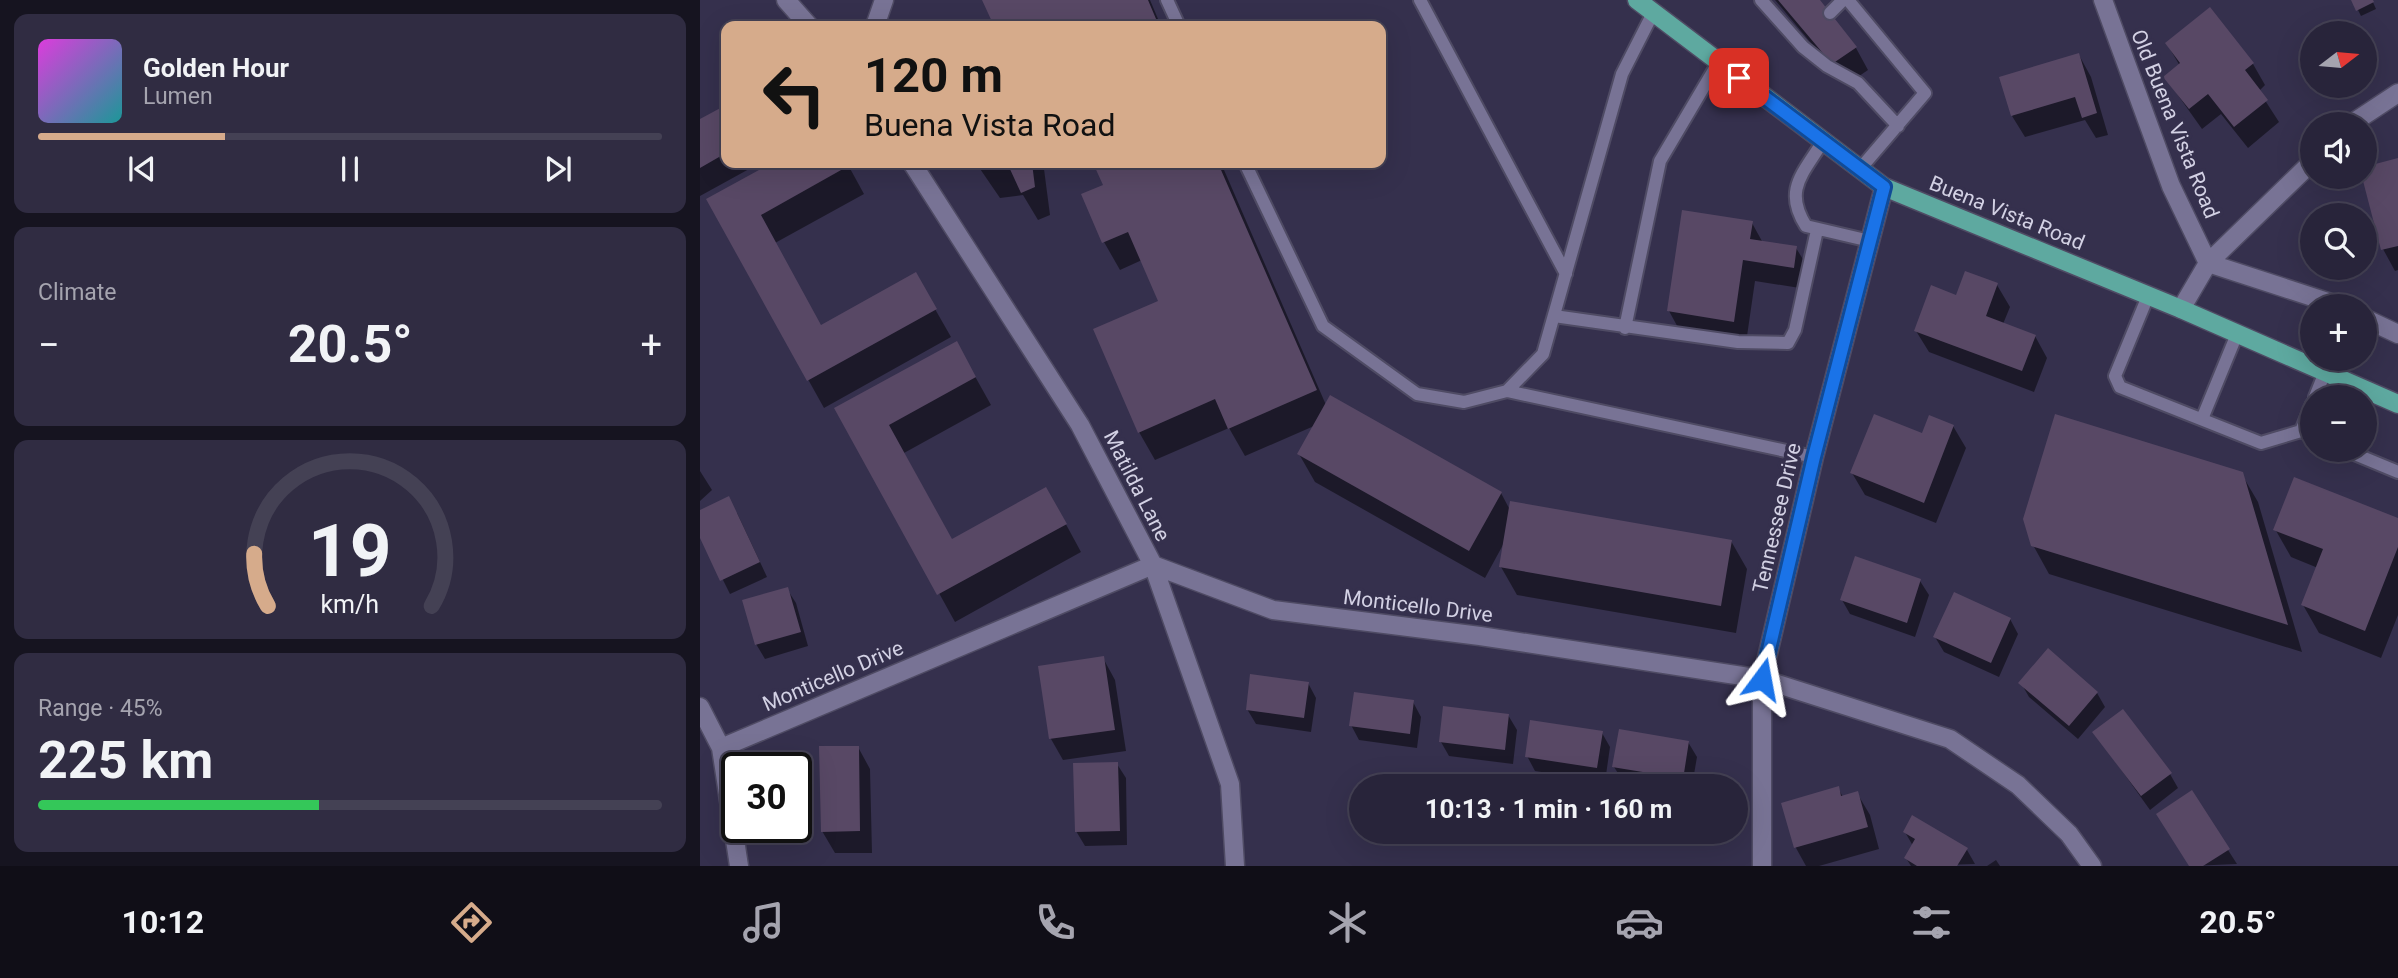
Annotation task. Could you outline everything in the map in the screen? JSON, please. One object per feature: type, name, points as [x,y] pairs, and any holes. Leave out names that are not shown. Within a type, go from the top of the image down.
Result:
[{"type":"main road","name":"Buena Vista Road","points":[[1637,0],[1884,187],[2181,309],[2398,404]]},
{"type":"street","points":[[786,0],[805,21]]},
{"type":"street","points":[[877,21],[884,0]]},
{"type":"street","name":"Old Buena Vista Road","points":[[2103,0],[2171,186],[2208,263]]},
{"type":"street","points":[[2369,112],[2398,93]]},
{"type":"street","name":"Matilda Lane","points":[[915,168],[1080,425],[1153,565],[1230,784],[1235,866]]},
{"type":"street","points":[[2181,309],[2208,263],[2300,174]]},
{"type":"street","name":"Tennessee Drive","points":[[1762,866],[1762,679],[1814,457],[1884,187]]},
{"type":"street","points":[[2208,263],[2303,294]]},
{"type":"street","points":[[2377,324],[2398,334]]},
{"type":"street","name":"Monticello Drive","points":[[721,748],[1153,565],[1272,610],[1480,636],[1762,679],[1950,739],[2018,785],[2068,834],[2092,866]]},
{"type":"street","points":[[700,707],[721,748],[739,866]]},
{"type":"lane","points":[[1167,0],[1177,21]]},
{"type":"lane","points":[[1420,0],[1566,274]]},
{"type":"lane","points":[[1830,13],[1846,0],[1925,93],[1860,169]]},
{"type":"lane","points":[[1768,3],[1827,66],[1858,83],[1898,126]]},
{"type":"lane","points":[[1507,391],[1544,354],[1622,74],[1653,13]]},
{"type":"lane","points":[[1625,328],[1660,161],[1718,63]]},
{"type":"lane","points":[[1823,141],[1794,191],[1795,209],[1806,226],[1870,241]]},
{"type":"lane","points":[[1247,168],[1322,326],[1417,394],[1464,402],[1507,391],[1814,457]]},
{"type":"lane","points":[[1554,316],[1738,342],[1788,343],[1795,331],[1817,230]]},
{"type":"lane","points":[[2148,296],[2115,376],[2120,387],[2261,443],[2300,435]]},
{"type":"lane","points":[[2202,419],[2237,334]]},
{"type":"lane","points":[[2320,385],[2325,372]]},
{"type":"lane","points":[[2376,462],[2397,470]]},
{"type":"building","points":[[982,0],[1148,0],[1157,21],[992,21]]},
{"type":"building","points":[[1778,0],[1820,0],[1857,47],[1832,64]]},
{"type":"building","points":[[2351,0],[2373,0],[2374,2],[2356,11]]},
{"type":"building","points":[[2210,7],[2254,63],[2245,70],[2268,100],[2234,127],[2208,94],[2189,109],[2163,77],[2180,63],[2165,43]]},
{"type":"building","points":[[2079,53],[2097,113],[2082,118],[2075,97],[2011,116],[1999,77]]},
{"type":"building","points":[[721,108],[721,156],[700,168],[700,119]]},
{"type":"building","points":[[2398,158],[2398,246],[2381,250],[2377,235],[2377,203],[2369,203],[2365,189],[2377,189],[2377,164]]},
{"type":"building","points":[[763,168],[845,168],[761,215],[821,325],[916,272],[937,309],[807,381],[706,199]]},
{"type":"building","points":[[1009,168],[1033,168],[1035,187],[1021,193]]},
{"type":"building","points":[[1095,168],[1220,168],[1317,390],[1228,429],[1215,399],[1138,433],[1093,329],[1158,301],[1128,232],[1102,243],[1081,194],[1103,185]]},
{"type":"building","points":[[1682,210],[1753,221],[1750,239],[1797,246],[1794,268],[1743,260],[1734,322],[1667,311]]},
{"type":"building","points":[[1965,271],[1998,283],[1986,316],[2036,335],[2022,371],[1914,331],[1931,285],[1956,295]]},
{"type":"building","points":[[957,341],[976,377],[889,425],[952,539],[1046,487],[1067,524],[937,595],[834,408]]},
{"type":"building","points":[[1330,395],[1502,492],[1469,551],[1297,454]]},
{"type":"building","points":[[1874,414],[1922,433],[1929,415],[1954,425],[1924,503],[1850,473]]},
{"type":"building","points":[[2055,414],[2243,472],[2288,625],[2031,546],[2023,519]]},
{"type":"building","points":[[2294,477],[2398,518],[2398,547],[2365,631],[2301,605],[2323,549],[2273,530]]},
{"type":"building","points":[[729,496],[760,562],[720,581],[700,538],[700,510]]},
{"type":"building","points":[[1510,501],[1732,540],[1721,606],[1499,567]]},
{"type":"building","points":[[1855,556],[1921,579],[1907,623],[1840,600]]},
{"type":"building","points":[[788,587],[801,632],[755,645],[742,600]]},
{"type":"building","points":[[1954,592],[2011,618],[1991,663],[1933,637]]},
{"type":"building","points":[[2048,648],[2098,692],[2069,726],[2018,683]]},
{"type":"building","points":[[1104,656],[1115,730],[1049,739],[1038,666]]},
{"type":"building","points":[[1250,674],[1309,682],[1304,718],[1246,710]]},
{"type":"building","points":[[1354,692],[1414,700],[1410,734],[1349,726]]},
{"type":"building","points":[[1443,706],[1509,714],[1505,750],[1439,742]]},
{"type":"building","points":[[2123,709],[2172,773],[2141,796],[2092,732]]},
{"type":"building","points":[[1530,720],[1603,731],[1597,768],[1525,757]]},
{"type":"building","points":[[1619,729],[1689,741],[1684,774],[1655,774],[1612,767]]},
{"type":"building","points":[[819,746],[859,746],[860,831],[821,832]]},
{"type":"building","points":[[1118,762],[1120,831],[1075,832],[1073,763]]},
{"type":"building","points":[[1839,786],[1841,796],[1858,791],[1868,827],[1794,848],[1781,803]]},
{"type":"building","points":[[2192,790],[2230,849],[2203,866],[2189,866],[2156,814]]},
{"type":"building","points":[[1912,815],[1968,848],[1957,866],[1917,866],[1904,858],[1915,839],[1903,832]]},
{"type":"route","points":[[1739,78],[1884,187],[1814,457],[1762,679]]}]
